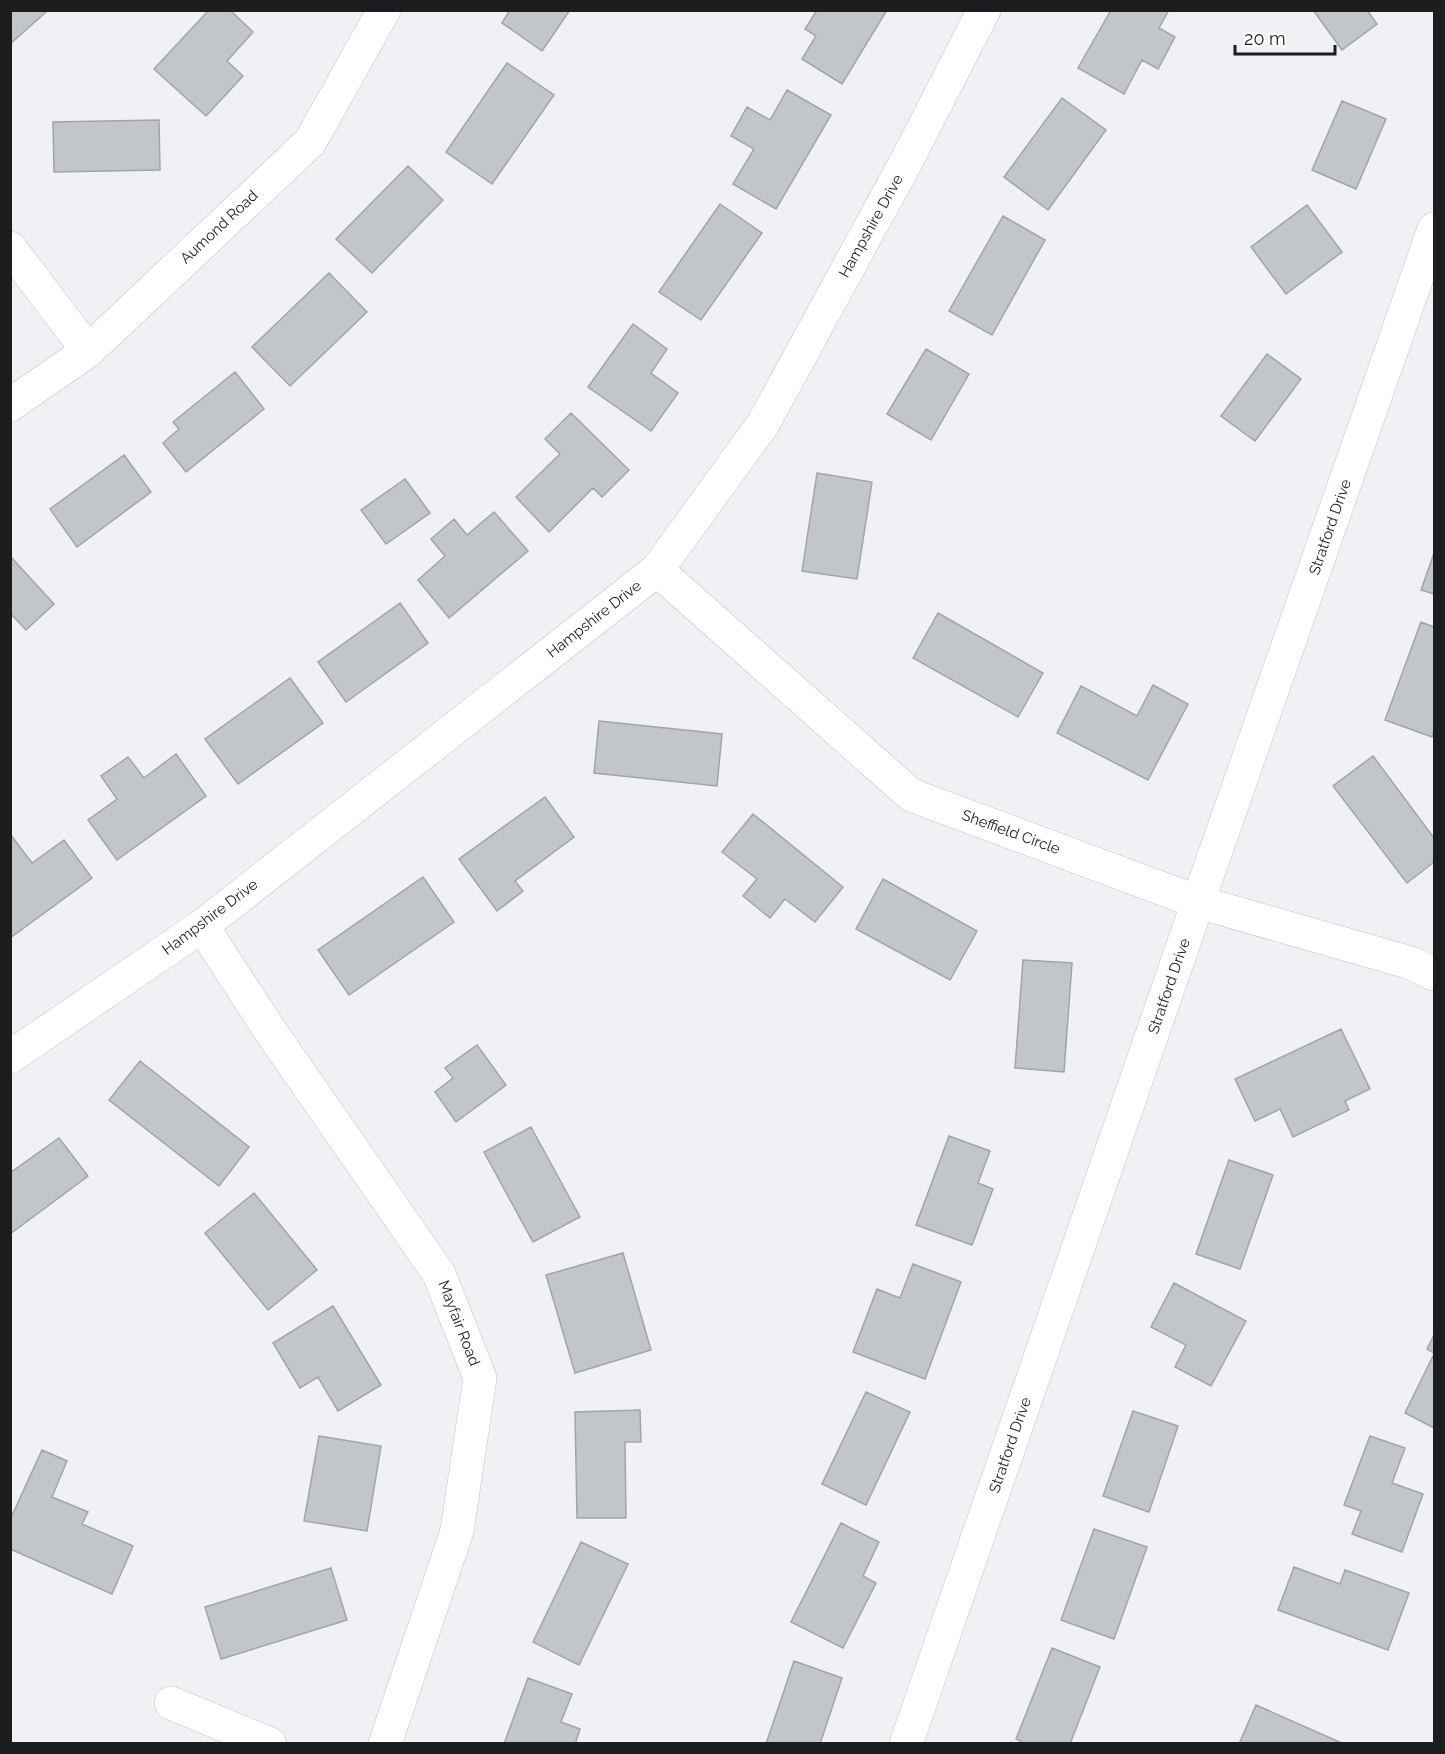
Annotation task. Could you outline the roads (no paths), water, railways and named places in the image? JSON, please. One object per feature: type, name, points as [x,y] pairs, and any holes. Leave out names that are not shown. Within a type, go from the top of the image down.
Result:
[{"type":"street","name":"Aumond Road","points":[[10,405],[88,351],[310,142],[384,10]]},
{"type":"street","name":"Hampshire Drive","points":[[10,1057],[202,926],[657,570],[764,424],[907,160],[984,10]]},
{"type":"street","name":"Stratford Drive","points":[[906,1743],[1434,229]]},
{"type":"street","points":[[10,248],[88,351]]},
{"type":"street","name":"Sheffield Circle","points":[[657,570],[911,795],[1198,902],[1411,963],[1434,974]]},
{"type":"street","name":"Mayfair Road","points":[[202,926],[271,1032],[440,1274],[480,1378],[457,1531],[385,1743]]},
{"type":"street","points":[[171,1703],[270,1743]]}]
